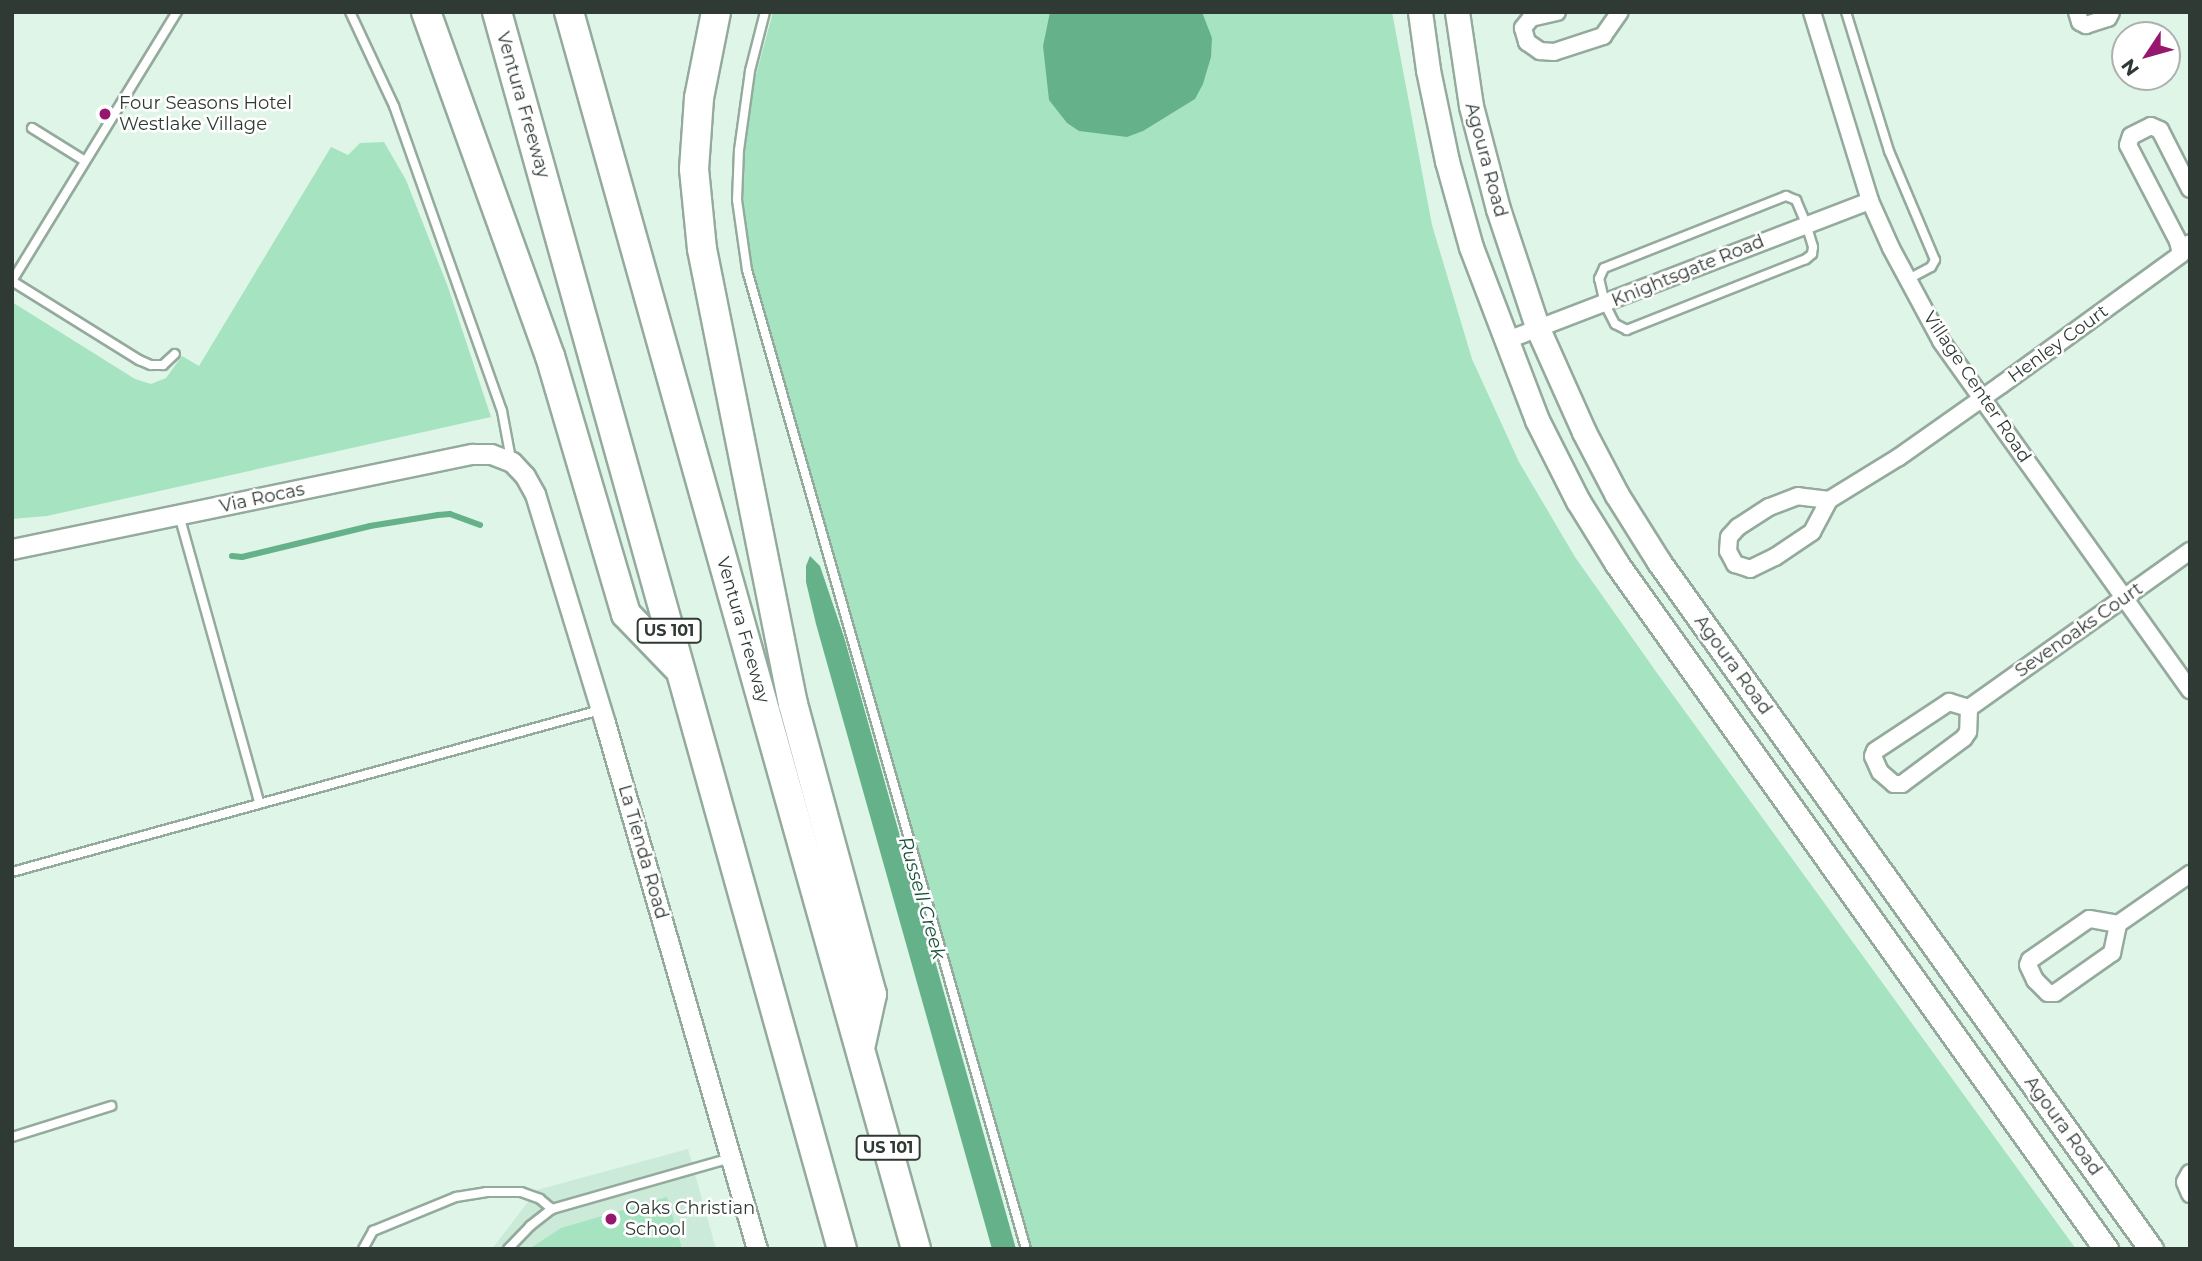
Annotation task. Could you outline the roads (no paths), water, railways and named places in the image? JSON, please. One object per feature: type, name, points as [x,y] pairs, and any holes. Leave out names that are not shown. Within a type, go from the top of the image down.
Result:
[{"type":"highway","points":[[426,12],[550,356],[626,614],[680,670]]},
{"type":"highway","name":"Ventura Freeway","points":[[497,12],[842,1249]]},
{"type":"highway","name":"Ventura Freeway","points":[[569,12],[916,1249]]},
{"type":"highway","points":[[716,12],[699,98],[694,169],[702,249],[793,704],[872,994],[860,1047]]},
{"type":"main road","name":"Agoura Road","points":[[1420,12],[1428,70],[1447,161],[1471,247],[1536,420],[1578,501],[1617,564],[2106,1249]]},
{"type":"main road","name":"Agoura Road","points":[[1457,12],[1471,106],[1498,209],[1538,329],[1590,443],[1659,562],[2151,1249]]},
{"type":"street","points":[[1557,12],[1531,18],[1523,28],[1527,42],[1540,51],[1554,52],[1603,36],[1620,12]]},
{"type":"street","name":"Village Center Road","points":[[1812,12],[1870,201],[1941,341],[2190,690]]},
{"type":"street","points":[[2077,12],[2080,22],[2086,25],[2101,22],[2111,12]]},
{"type":"street","name":"Henley Court","points":[[1829,500],[1899,457],[2185,249],[2178,241],[2128,145],[2131,136],[2151,126],[2160,130],[2190,189]]},
{"type":"street","name":"Knightsgate Road","points":[[1505,341],[1870,201]]},
{"type":"street","name":"Via Rocas","points":[[12,549],[472,454],[491,454],[512,462]]},
{"type":"street","name":"La Tienda Road","points":[[512,462],[525,476],[535,494],[601,710],[757,1249]]},
{"type":"street","points":[[1798,496],[1829,500],[1812,532],[1750,569],[1735,564],[1728,551],[1729,537],[1738,527],[1769,507],[1798,496]]},
{"type":"street","name":"Sevenoaks Court","points":[[1969,708],[2190,551]]},
{"type":"street","points":[[1949,702],[1969,708],[1968,732],[1964,738],[1902,784],[1894,784],[1880,772],[1873,756],[1875,751],[1943,704],[1949,702]]},
{"type":"street","points":[[2118,924],[2089,919],[2030,960],[2028,965],[2035,980],[2048,993],[2055,993],[2112,953],[2118,924],[2190,874]]},
{"type":"street","points":[[2190,1173],[2185,1182],[2190,1194]]},
{"type":"lane","points":[[175,354],[163,365],[151,365],[139,360],[12,281],[177,12]]},
{"type":"lane","points":[[350,12],[394,106],[502,411],[512,462]]},
{"type":"lane","points":[[765,12],[750,71],[739,150],[737,200],[747,270],[1026,1249]]},
{"type":"lane","points":[[1846,12],[1889,151],[1935,260],[1931,267],[1908,279]]},
{"type":"lane","points":[[32,128],[86,162]]},
{"type":"lane","points":[[1786,196],[1796,200],[1806,224],[1813,247],[1812,254],[1806,260],[1628,330],[1615,324],[1605,304],[1600,273],[1617,263],[1786,196]]},
{"type":"lane","points":[[179,515],[259,802]]},
{"type":"lane","points":[[12,872],[601,710]]},
{"type":"lane","points":[[12,1137],[111,1106]]},
{"type":"lane","points":[[508,1249],[530,1226],[552,1209],[732,1158]]},
{"type":"lane","points":[[363,1249],[373,1231],[456,1197],[486,1192],[521,1192],[540,1199],[552,1209]]},
{"type":"waterway","points":[[232,556],[242,557],[370,526],[438,515],[450,514],[480,525]]},
{"type":"place","name":"Four Seasons Hotel Westlake Village","points":[[105,114]]},
{"type":"place","name":"Oaks Christian School","points":[[611,1219]]},
{"type":"water label","name":"Russell Creek","points":[[922,898]]}]
